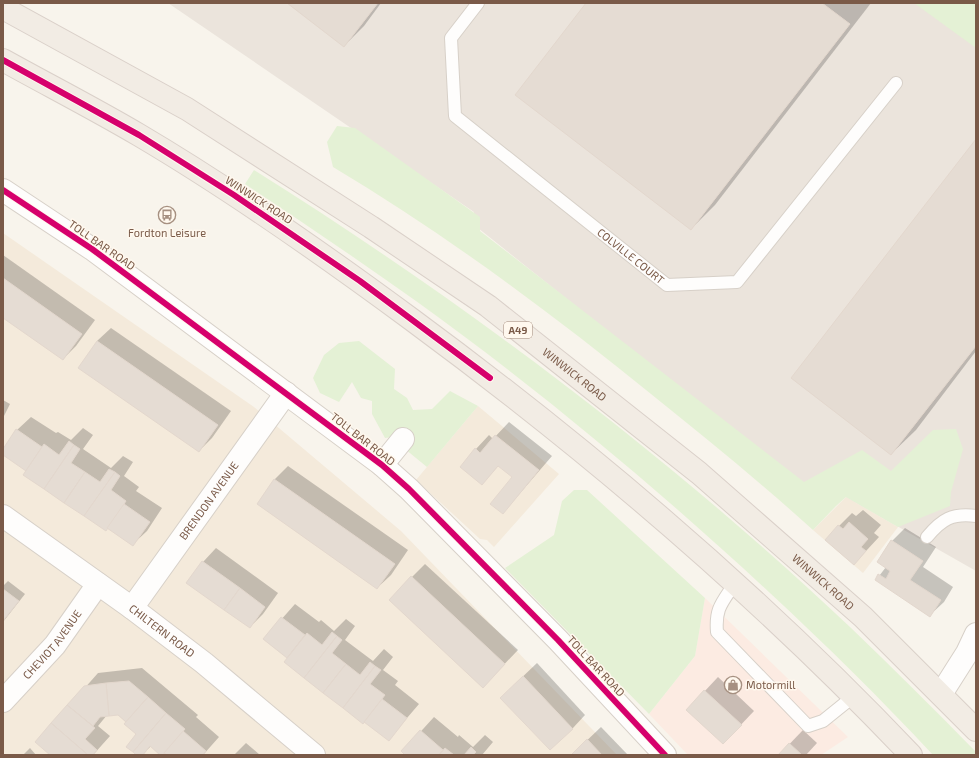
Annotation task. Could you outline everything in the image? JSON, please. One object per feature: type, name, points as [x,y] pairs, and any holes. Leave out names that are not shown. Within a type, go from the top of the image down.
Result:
[{"type":"highway","name":"WINWICK ROAD","points":[[3,8],[194,113],[371,227],[488,306],[699,473],[863,617],[976,730]]},
{"type":"highway","name":"WINWICK ROAD","points":[[3,60],[139,135],[292,233],[360,281],[490,378],[595,461],[735,583],[854,696],[910,755]]},
{"type":"street","name":"TOLL BAR ROAD","points":[[3,190],[92,249],[382,465],[409,489],[553,634],[665,755]]},
{"type":"street","name":"BRENDON AVENUE","points":[[132,608],[286,393]]},
{"type":"street","name":"TOLL BAR ROAD","points":[[382,465],[403,439]]},
{"type":"street","name":"CHILTERN ROAD","points":[[3,516],[132,608],[204,663],[314,755]]},
{"type":"street","name":"CHEVIOT AVENUE","points":[[3,701],[54,645],[98,584]]},
{"type":"street","points":[[941,694],[964,659],[976,634]]},
{"type":"lane","name":"COLVILLE COURT","points":[[478,3],[451,38],[455,116],[667,284],[737,282],[896,83]]},
{"type":"lane","points":[[927,537],[937,525],[949,518],[962,514],[976,516]]},
{"type":"lane","points":[[735,583],[716,617],[717,632],[808,726],[823,721],[854,696]]},
{"type":"shaded area","points":[[168,3],[976,3],[976,571],[846,497],[811,494],[473,224],[474,212]]},
{"type":"shaded area","points":[[3,233],[254,407],[401,531],[617,755],[3,755]]},
{"type":"shaded area","points":[[478,406],[559,474],[494,547],[487,540],[480,539],[416,480]]},
{"type":"shaded area","points":[[846,497],[898,527],[863,573],[813,530]]},
{"type":"shaded area","name":"Motormill","points":[[705,598],[848,737],[821,755],[688,755],[649,714],[695,656]]},
{"type":"green space","points":[[914,3],[976,3],[976,48]]},
{"type":"green space","points":[[337,126],[355,128],[480,217],[480,231],[804,482],[862,450],[891,471],[933,430],[956,429],[963,449],[951,492],[950,506],[898,527],[846,497],[813,530],[692,427],[613,363],[536,304],[416,219],[333,167],[327,142]]},
{"type":"green space","points":[[254,170],[411,273],[563,384],[637,442],[781,563],[898,673],[961,736],[976,752],[976,755],[933,755],[832,652],[791,613],[728,554],[641,478],[553,405],[462,335],[374,271],[245,184]]},
{"type":"green space","points":[[359,341],[395,369],[394,389],[407,398],[413,410],[432,409],[450,391],[478,406],[427,467],[405,449],[408,435],[385,438],[372,414],[372,401],[361,398],[352,382],[339,402],[320,393],[313,378],[324,355],[339,343]]},
{"type":"green space","points":[[574,490],[587,490],[705,598],[695,656],[649,714],[505,568],[554,535],[562,501]]},
{"type":"building","points":[[287,3],[378,3],[344,47]]},
{"type":"building","points":[[586,3],[822,3],[850,24],[691,230],[515,95]]},
{"type":"building","points":[[976,139],[976,346],[891,455],[791,378]]},
{"type":"building","points":[[3,278],[82,334],[63,360],[3,318]]},
{"type":"building","points":[[97,341],[218,425],[199,452],[78,368]]},
{"type":"building","points":[[16,429],[42,447],[26,471],[3,455],[3,449]]},
{"type":"building","points":[[495,435],[539,470],[503,514],[490,504],[512,477],[498,466],[482,485],[460,467],[475,448],[480,453]]},
{"type":"building","points":[[69,441],[74,445],[44,489],[23,475],[44,444],[59,455]]},
{"type":"building","points":[[74,445],[80,449],[71,463],[85,472],[64,503],[44,489]]},
{"type":"building","points":[[109,469],[115,472],[84,516],[64,503],[85,472],[100,482]]},
{"type":"building","points":[[115,472],[120,476],[111,490],[126,501],[106,531],[84,516]]},
{"type":"building","points":[[274,479],[395,564],[377,589],[257,504]]},
{"type":"building","points":[[124,504],[150,522],[133,546],[107,528]]},
{"type":"building","points":[[849,522],[868,539],[861,547],[866,551],[854,565],[825,540],[838,525],[843,529]]},
{"type":"building","points":[[891,540],[923,561],[910,580],[941,600],[930,617],[875,580],[878,574],[886,579],[890,571],[877,562]]},
{"type":"building","points":[[202,561],[240,588],[224,610],[186,583]]},
{"type":"building","points":[[411,576],[505,664],[483,688],[389,600]]},
{"type":"building","points":[[240,588],[265,607],[250,628],[224,610]]},
{"type":"building","points":[[3,589],[19,601],[3,621]]},
{"type":"building","points":[[281,617],[305,635],[287,658],[263,639]]},
{"type":"building","points":[[332,632],[337,636],[304,678],[284,662],[307,633],[322,645]]},
{"type":"building","points":[[337,636],[342,640],[332,653],[346,664],[323,693],[304,678]]},
{"type":"building","points":[[370,662],[375,666],[343,708],[323,693],[346,664],[360,675]]},
{"type":"building","points":[[375,666],[381,670],[370,684],[385,695],[363,724],[343,708]]},
{"type":"building","points":[[523,676],[573,729],[550,750],[500,698]]},
{"type":"building","points":[[129,681],[148,697],[126,722],[118,715],[109,716],[106,683]]},
{"type":"building","points":[[106,683],[109,716],[100,717],[93,726],[67,705],[84,686]]},
{"type":"building","points":[[704,690],[742,725],[723,744],[686,710]]},
{"type":"building","points":[[148,697],[166,713],[133,752],[126,747],[136,734],[124,724]]},
{"type":"building","points":[[382,699],[407,718],[389,741],[364,722]]},
{"type":"building","points":[[67,705],[95,728],[85,739],[97,750],[93,755],[88,755],[51,723]]},
{"type":"building","points":[[166,713],[185,729],[163,755],[160,755],[150,746],[143,755],[136,755],[133,752]]},
{"type":"building","points":[[51,723],[88,755],[50,755],[35,742]]},
{"type":"building","points":[[420,730],[443,750],[439,755],[405,755],[401,751]]},
{"type":"building","points":[[183,731],[206,751],[203,755],[167,755],[164,753]]},
{"type":"building","points":[[587,739],[602,755],[571,755]]},
{"type":"building","points":[[789,743],[802,755],[778,755]]},
{"type":"building","points":[[471,747],[476,752],[473,755],[464,755]]},
{"type":"building","points":[[445,748],[454,755],[439,755]]},
{"type":"cycle path","points":[[3,60],[139,135],[234,195],[360,281],[490,378]]},
{"type":"cycle path","points":[[3,190],[92,249],[382,465],[409,489],[558,640],[665,755]]},
{"type":"place","name":"Fordton Leisure","points":[[167,215]]},
{"type":"place","name":"Motormill","points":[[733,685]]}]
